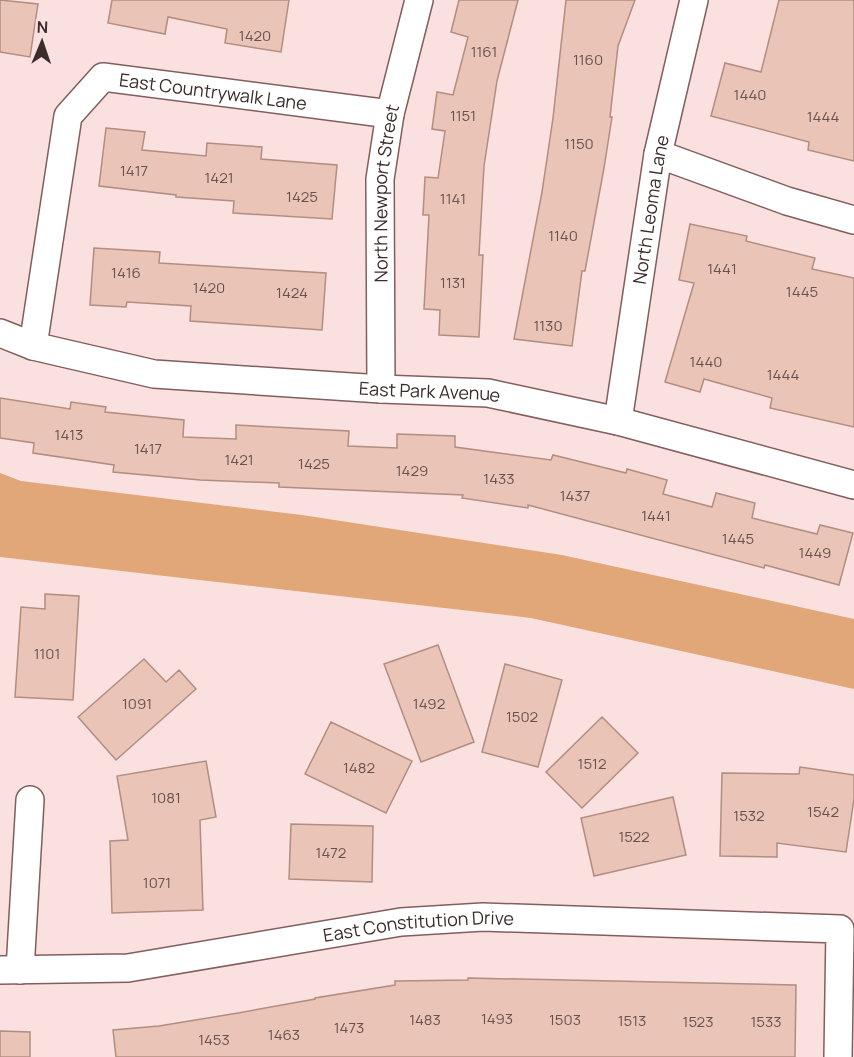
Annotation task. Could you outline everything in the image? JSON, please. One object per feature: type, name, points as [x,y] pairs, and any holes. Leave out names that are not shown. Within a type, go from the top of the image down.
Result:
[{"type":"street","name":"North Newport Street","points":[[381,389],[380,179],[390,114],[418,0]]},
{"type":"street","name":"North Leoma Lane","points":[[618,420],[658,154],[694,0]]},
{"type":"street","name":"East Countrywalk Lane","points":[[33,346],[69,116],[103,77],[390,114]]},
{"type":"street","points":[[658,154],[787,201],[854,220]]},
{"type":"street","name":"East Park Avenue","points":[[0,333],[33,346],[154,374],[381,389],[488,393],[618,420],[854,485]]},
{"type":"street","points":[[10,970],[30,800]]},
{"type":"street","name":"East Constitution Drive","points":[[10,970],[128,968],[401,922],[483,917],[840,929],[838,1057]]},
{"type":"shaded area","points":[[0,473],[21,481],[302,515],[562,555],[854,619],[854,689],[531,618],[0,557]]},
{"type":"building","points":[[0,0],[38,4],[30,57],[0,52]]},
{"type":"building","points":[[112,0],[289,0],[281,52],[225,43],[227,29],[168,17],[165,34],[108,23]]},
{"type":"building","points":[[459,0],[518,0],[497,81],[484,166],[479,255],[483,255],[479,337],[439,335],[440,310],[424,309],[429,215],[423,215],[425,177],[438,178],[445,131],[432,129],[437,92],[453,95],[468,37],[451,32]]},
{"type":"building","points":[[566,0],[635,0],[618,46],[610,117],[612,117],[585,271],[582,271],[572,346],[514,339],[542,192]]},
{"type":"building","points":[[779,0],[854,0],[854,161],[808,150],[809,142],[711,116],[725,63],[761,72]]},
{"type":"building","points":[[106,128],[145,132],[142,150],[206,156],[207,143],[262,147],[261,159],[337,165],[332,219],[233,213],[234,201],[176,197],[176,195],[99,186]]},
{"type":"building","points":[[690,224],[747,236],[746,241],[815,258],[812,269],[854,278],[854,427],[770,408],[772,398],[704,379],[700,392],[665,382],[694,283],[679,280]]},
{"type":"building","points":[[94,248],[160,252],[159,263],[326,273],[322,330],[190,321],[191,306],[127,302],[126,307],[90,305]]},
{"type":"building","points":[[0,398],[70,409],[71,402],[106,407],[105,412],[184,420],[183,437],[236,439],[236,425],[349,431],[348,446],[397,448],[397,434],[455,436],[455,447],[551,460],[553,455],[626,473],[627,469],[667,480],[663,494],[712,507],[716,493],[755,503],[752,518],[817,534],[820,525],[853,533],[839,585],[765,565],[764,568],[528,505],[528,508],[462,498],[463,495],[279,487],[279,483],[200,480],[113,472],[114,465],[33,453],[34,443],[0,438]]},
{"type":"building","points":[[45,594],[79,596],[73,700],[15,697],[21,607],[45,609]]},
{"type":"building","points":[[438,645],[474,742],[421,762],[384,664]]},
{"type":"building","points":[[144,659],[166,682],[179,670],[196,689],[116,760],[78,717]]},
{"type":"building","points":[[505,664],[562,680],[538,767],[482,752]]},
{"type":"building","points":[[602,717],[638,753],[582,808],[546,772]]},
{"type":"building","points":[[331,722],[412,761],[386,813],[305,774]]},
{"type":"building","points":[[206,761],[216,817],[200,820],[203,910],[112,913],[110,841],[128,840],[117,776]]},
{"type":"building","points":[[800,767],[854,775],[854,799],[846,852],[777,843],[777,857],[720,856],[722,773],[799,774]]},
{"type":"building","points":[[673,797],[686,855],[594,876],[581,818]]},
{"type":"building","points":[[291,824],[373,826],[372,882],[289,879]]},
{"type":"building","points":[[468,978],[796,985],[795,1057],[116,1057],[113,1030],[159,1026],[238,1013],[395,985],[395,981],[468,980]]},
{"type":"building","points":[[0,1031],[30,1032],[30,1057],[0,1057]]}]
